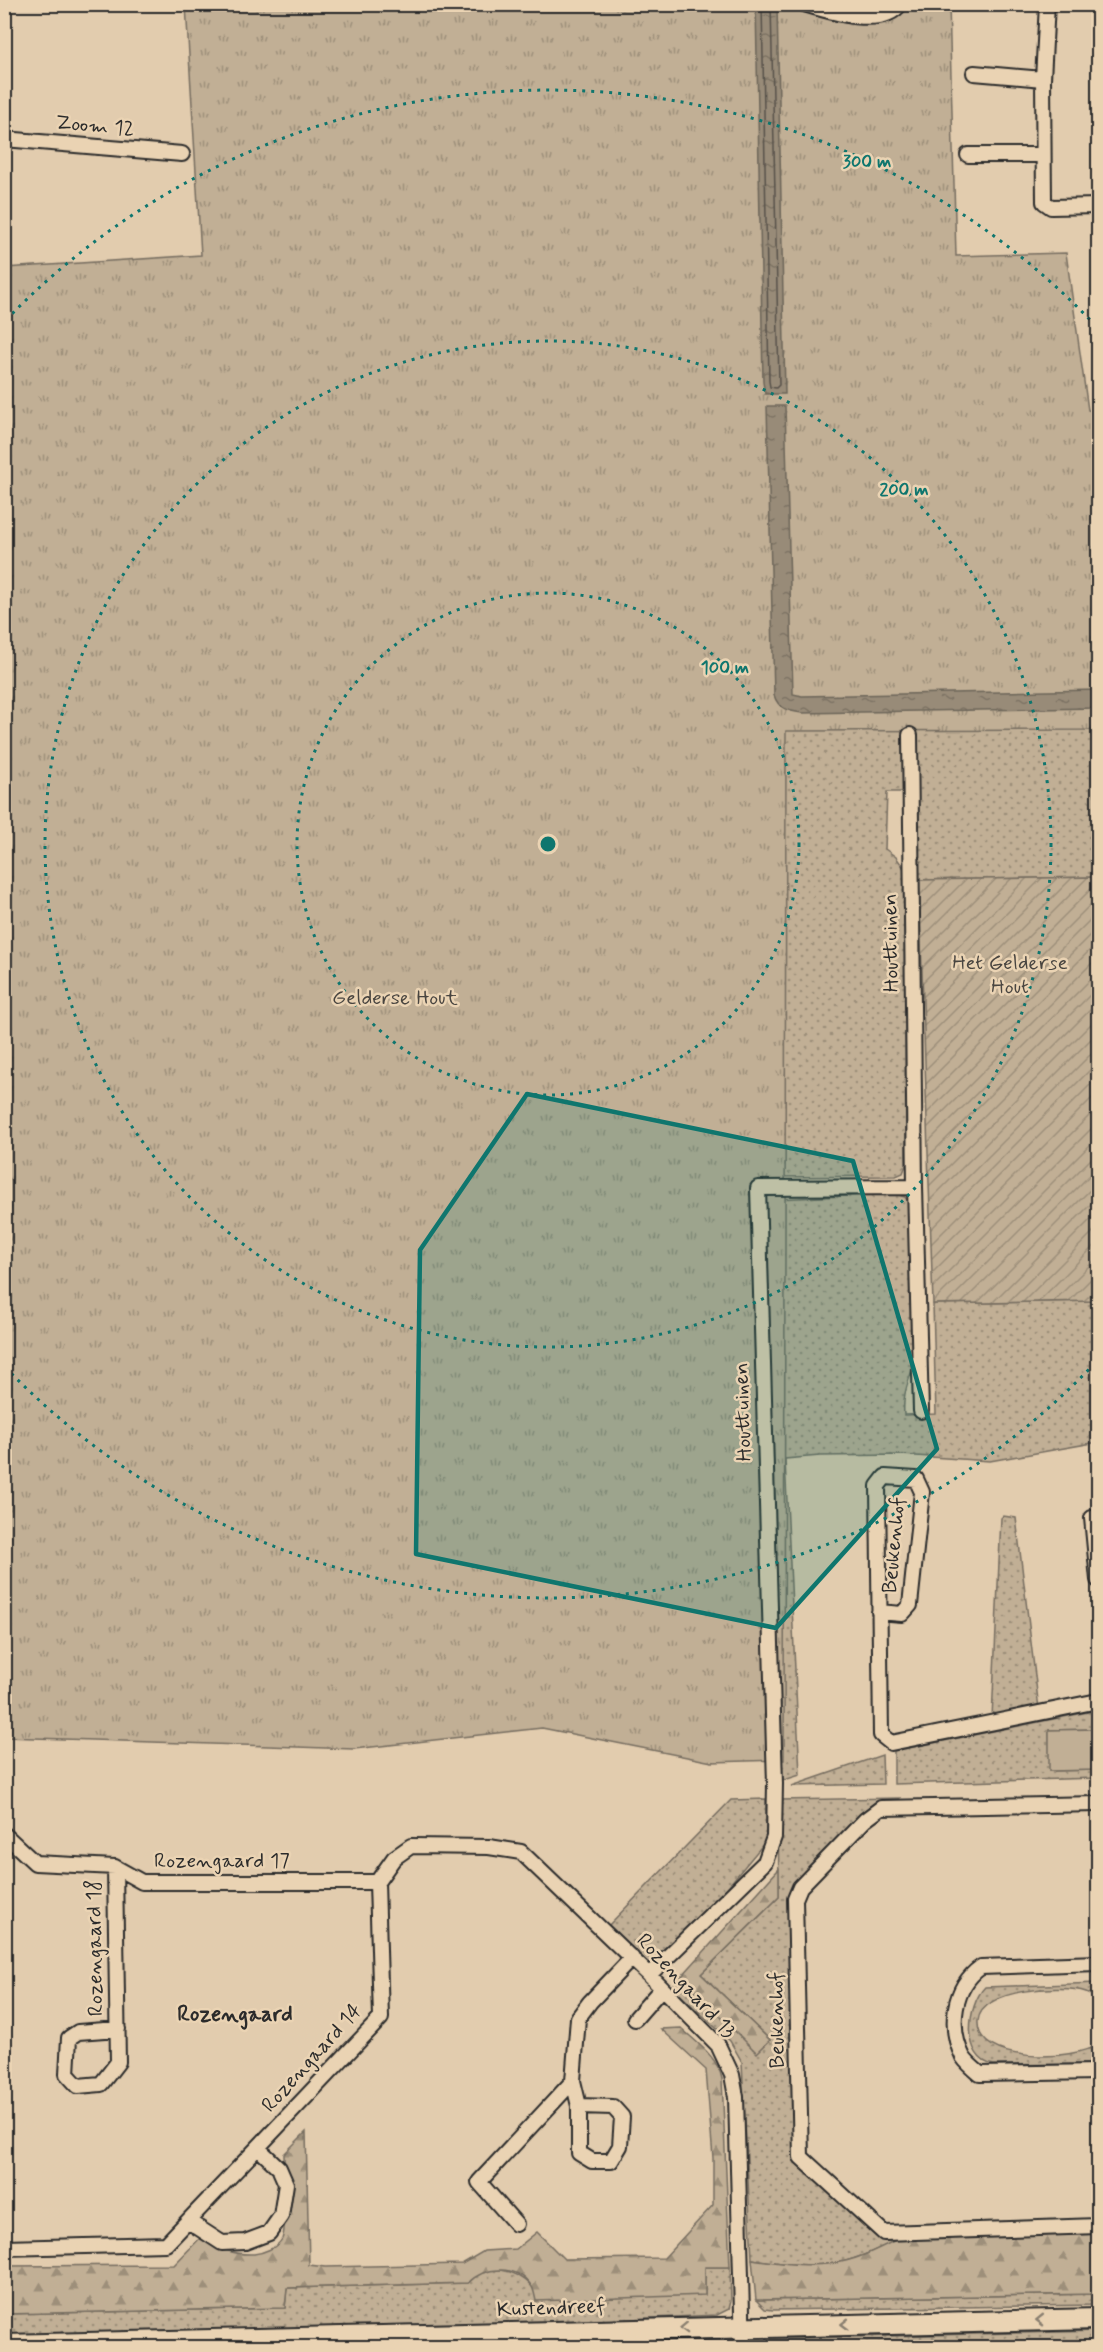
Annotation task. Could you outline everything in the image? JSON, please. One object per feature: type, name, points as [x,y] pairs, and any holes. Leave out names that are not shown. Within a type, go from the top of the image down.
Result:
[{"type":"main road","name":"Kustendreef","points":[[4,2345],[457,2341],[743,2326],[1098,2319]]},
{"type":"street","points":[[804,4],[852,16],[877,16],[896,11],[900,4]]},
{"type":"street","points":[[1047,4],[1043,79],[1044,202],[1051,207],[1098,206]]},
{"type":"street","points":[[974,73],[1043,79]]},
{"type":"street","name":"Zoom 12","points":[[4,139],[182,154]]},
{"type":"street","points":[[968,155],[1042,155]]},
{"type":"street","name":"Houttuinen","points":[[910,735],[915,1187],[921,1411]]},
{"type":"street","name":"Houttuinen","points":[[649,1975],[765,1862],[774,1838],[758,1188],[915,1187]]},
{"type":"street","name":"Beukenhof","points":[[879,1612],[902,1614],[910,1605],[922,1492],[916,1479],[885,1477],[878,1486],[879,1612],[881,1735],[891,1743],[1098,1701]]},
{"type":"street","points":[[1092,1518],[1096,1534],[1098,1581]]},
{"type":"street","name":"Beukenhof","points":[[1098,1804],[881,1808],[865,1820],[800,1887],[795,1899],[801,2157],[884,2233],[1098,2226]]},
{"type":"street","name":"Rozengaard 17","points":[[4,1834],[35,1863],[114,1866],[142,1882],[377,1882]]},
{"type":"street","name":"Rozengaard 13","points":[[377,1882],[394,1858],[411,1846],[489,1846],[521,1852],[632,1958],[718,2045],[732,2075],[736,2097],[743,2348]]},
{"type":"street","name":"Rozengaard 18","points":[[114,1866],[118,2029],[118,2062],[101,2084],[78,2086],[68,2074],[69,2038],[78,2032],[118,2029]]},
{"type":"street","name":"Rozengaard 14","points":[[4,2248],[166,2244],[381,2018],[377,1882]]},
{"type":"street","points":[[579,2106],[613,2107],[622,2117],[620,2146],[611,2160],[592,2161],[579,2153],[579,2106],[573,2081],[578,2019],[590,2002],[632,1958]]},
{"type":"street","points":[[1098,1963],[981,1967],[970,1975],[960,1995],[953,2021],[964,2058],[980,2074],[1098,2072]]},
{"type":"street","points":[[635,2019],[662,1988]]},
{"type":"street","points":[[516,2224],[478,2182],[573,2081]]},
{"type":"street","points":[[188,2221],[222,2243],[245,2242],[269,2233],[281,2216],[286,2184],[279,2169],[258,2148]]},
{"type":"highlighted area","points":[[527,1094],[853,1161],[937,1449],[776,1628],[416,1554],[420,1250]]},
{"type":"green space","name":"Gelderse Hout","points":[[186,5],[949,5],[956,256],[1066,253],[1088,410],[1098,411],[1098,730],[786,731],[784,1760],[712,1762],[542,1728],[354,1749],[5,1737],[5,268],[201,255]]},
{"type":"green space","points":[[767,406],[1098,708],[1098,877],[919,880],[917,792],[887,792],[885,849],[896,857],[904,868],[906,1165],[903,1173],[896,1176],[776,1177]]},
{"type":"green space","name":"Het Gelderse Hout","points":[[1098,877],[1098,1301],[933,1304],[919,880]]},
{"type":"green space","points":[[894,1194],[905,1197],[909,1203],[915,1357],[906,1391],[904,1415],[936,1414],[933,1304],[1098,1301],[1098,1442],[990,1461],[901,1455],[785,1459],[800,1775],[778,1782],[774,1199]]},
{"type":"green space","points":[[1003,1516],[1016,1518],[1039,1709],[992,1718],[1001,1518]]},
{"type":"green space","points":[[1098,1710],[1098,1729],[1049,1730],[1050,1771],[1098,1770],[1098,1778],[894,1784],[894,1751]]},
{"type":"green space","points":[[1098,1729],[1098,1770],[1049,1771],[1049,1730]]},
{"type":"green space","points":[[882,1755],[883,1784],[792,1786]]},
{"type":"green space","points":[[900,1798],[815,1870],[802,1892],[801,1904],[804,2156],[898,2239],[863,2255],[830,2264],[797,2264],[752,2259],[742,2062],[730,2041],[672,1987],[681,1977],[757,2052],[770,2040],[701,1974],[779,1897],[778,1800]]},
{"type":"green space","points":[[766,1799],[766,1841],[657,1971],[608,1926],[731,1800]]},
{"type":"green space","points":[[779,1869],[779,1897],[701,1974],[770,2040],[757,2053],[681,1977]]},
{"type":"green space","points":[[1098,1983],[1098,1999],[1086,1992],[1060,1989],[1024,1991],[1007,1995],[993,2001],[983,2010],[978,2021],[981,2035],[992,2046],[1008,2052],[1049,2056],[1086,2050],[1098,2044],[1098,2064],[994,2065],[983,2061],[976,2053],[970,2030],[971,2018],[974,2006],[985,1987]]},
{"type":"green space","points":[[681,2028],[711,2057],[722,2079],[730,2267],[705,2267],[705,2295],[536,2301],[533,2288],[526,2280],[518,2274],[501,2270],[483,2273],[468,2283],[287,2288],[285,2308],[5,2314],[4,2266],[174,2265],[202,2236],[220,2248],[239,2253],[258,2253],[273,2247],[280,2242],[284,2232],[284,2154],[306,2132],[309,2265],[326,2267],[462,2264],[484,2251],[516,2249],[537,2232],[564,2259],[664,2258],[713,2205],[713,2158],[706,2070],[661,2029]]},
{"type":"green space","points":[[1098,2234],[1098,2294],[756,2300],[752,2259],[819,2265],[856,2258],[898,2239]]},
{"type":"green space","points":[[705,2267],[730,2267],[731,2301],[729,2309],[717,2315],[458,2327],[353,2326],[5,2336],[4,2314],[285,2308],[287,2288],[468,2283],[476,2276],[492,2270],[518,2275],[533,2287],[705,2294]]},
{"type":"green space","points":[[1098,2294],[1098,2305],[773,2310],[765,2309],[756,2300]]},
{"type":"green space","points":[[1098,2331],[1098,2347],[766,2347],[767,2339]]},
{"type":"water","points":[[756,5],[777,5],[785,394],[765,394],[763,382]]},
{"type":"water","points":[[767,406],[785,406],[793,694],[802,696],[1098,690],[1098,708],[802,713],[781,706],[774,695]]},
{"type":"district","name":"Rozengaard","points":[[235,2015]]}]
